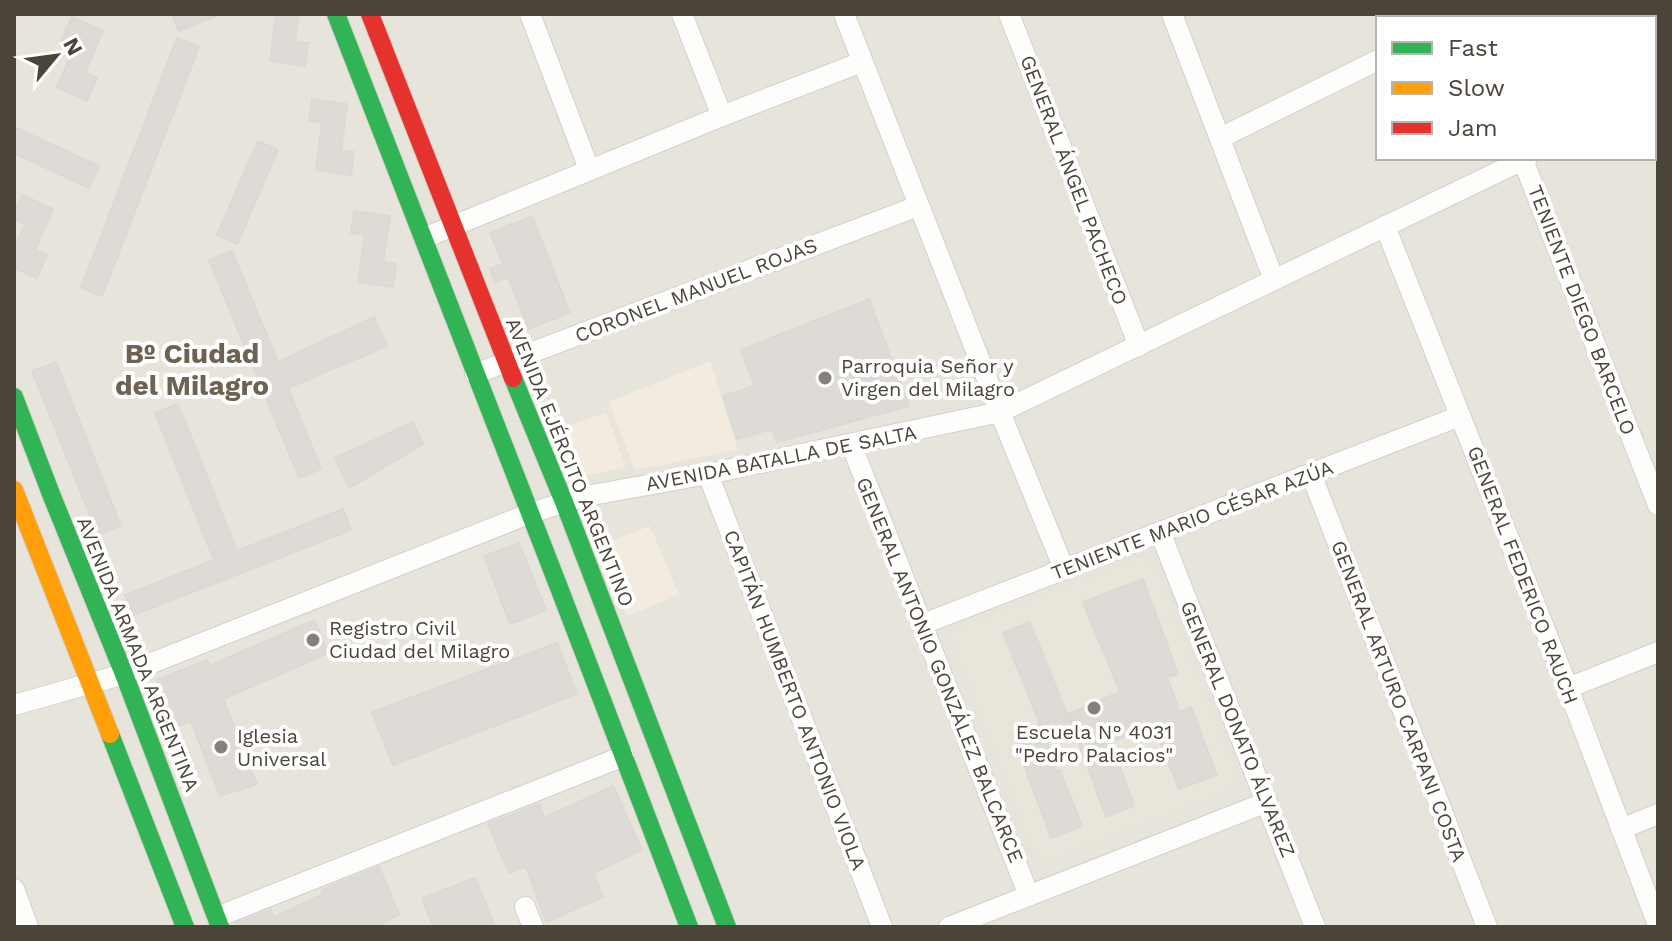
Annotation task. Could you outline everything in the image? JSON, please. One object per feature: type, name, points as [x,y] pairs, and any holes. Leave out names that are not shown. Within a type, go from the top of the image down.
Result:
[{"type":"street","points":[[336,14],[689,927]]},
{"type":"street","name":"AVENIDA EJÉRCITO ARGENTINO","points":[[370,14],[564,502],[727,927]]},
{"type":"street","points":[[530,14],[589,169]]},
{"type":"street","points":[[682,14],[722,116]]},
{"type":"street","points":[[844,14],[1064,569]]},
{"type":"street","name":"GENERAL ÁNGEL PACHECO","points":[[1009,14],[1139,346]]},
{"type":"street","points":[[1172,14],[1274,280]]},
{"type":"street","points":[[1220,138],[1376,61]]},
{"type":"street","points":[[424,238],[589,169],[862,62]]},
{"type":"street","name":"AVENIDA BATALLA DE SALTA","points":[[14,705],[124,674],[564,502],[1000,412],[1523,160]]},
{"type":"street","name":"TENIENTE DIEGO BARCELO","points":[[1525,160],[1658,505]]},
{"type":"street","name":"CORONEL MANUEL ROJAS","points":[[475,374],[918,206]]},
{"type":"street","name":"GENERAL FEDERICO RAUCH","points":[[1385,226],[1658,925]]},
{"type":"street","name":"AVENIDA ARMADA ARGENTINA","points":[[14,397],[219,922]]},
{"type":"street","name":"TENIENTE MARIO CÉSAR AZÚA","points":[[923,624],[1460,416]]},
{"type":"street","name":"GENERAL ANTONIO GONZÁLEZ BALCARCE","points":[[851,444],[1029,896]]},
{"type":"street","name":"CAPITÁN HUMBERTO ANTONIO VIOLA","points":[[708,474],[882,927]]},
{"type":"street","name":"GENERAL ARTURO CARPANI COSTA","points":[[1311,474],[1487,927]]},
{"type":"street","points":[[51,494],[16,501],[91,683],[185,927]]},
{"type":"street","name":"GENERAL DONATO ÁLVAREZ","points":[[1160,532],[1315,927]]},
{"type":"street","points":[[1568,688],[1658,652]]},
{"type":"street","points":[[219,922],[624,756]]},
{"type":"street","points":[[949,927],[1267,802]]},
{"type":"street","points":[[1621,829],[1658,814]]},
{"type":"street","points":[[14,889],[28,927]]},
{"type":"street","points":[[525,907],[533,927]]},
{"type":"shaded area","points":[[14,14],[1658,14],[1658,927],[14,927]]},
{"type":"shaded area","points":[[710,361],[738,450],[635,470],[609,402]]},
{"type":"shaded area","points":[[606,413],[626,467],[583,476],[565,464],[552,431]]},
{"type":"shaded area","points":[[650,526],[679,595],[627,616],[600,545]]},
{"type":"shaded area","name":"Escuela N° 4031 \"Pedro Palacios\"","points":[[1140,558],[1153,563],[1237,777],[1231,790],[1048,861],[1035,855],[952,640],[954,630]]},
{"type":"building","points":[[172,14],[219,14],[219,15],[179,31]]},
{"type":"building","points":[[276,14],[299,14],[295,42],[308,43],[305,66],[270,61]]},
{"type":"building","points":[[72,17],[103,31],[85,72],[97,78],[87,101],[57,87],[75,46],[61,40]]},
{"type":"building","points":[[177,38],[199,47],[102,296],[81,288]]},
{"type":"building","points":[[312,99],[347,104],[341,151],[354,152],[351,175],[316,170],[322,123],[309,121]]},
{"type":"building","points":[[14,127],[99,166],[89,188],[14,153]]},
{"type":"building","points":[[258,141],[278,150],[237,244],[217,235]]},
{"type":"building","points":[[22,195],[53,209],[35,250],[47,255],[37,278],[14,268],[14,249],[25,224],[14,219]]},
{"type":"building","points":[[354,211],[390,216],[383,262],[396,264],[393,287],[358,282],[365,235],[351,233]]},
{"type":"building","points":[[532,216],[570,313],[528,329],[508,277],[495,282],[490,269],[503,264],[490,233]]},
{"type":"building","points":[[232,251],[278,362],[374,317],[387,346],[288,388],[321,469],[299,478],[209,260]]},
{"type":"building","name":"Parroquia Señor y Virgen del Milagro","points":[[869,299],[909,406],[777,442],[772,429],[737,439],[723,396],[755,386],[741,350]]},
{"type":"building","points":[[56,362],[121,526],[98,535],[32,371]]},
{"type":"building","points":[[178,404],[237,551],[343,509],[351,530],[134,615],[125,595],[214,560],[155,413]]},
{"type":"building","points":[[413,422],[423,444],[349,488],[335,458]]},
{"type":"building","points":[[519,543],[546,610],[510,624],[484,556]]},
{"type":"building","points":[[1143,579],[1178,674],[1167,677],[1180,712],[1191,707],[1217,775],[1179,789],[1153,725],[1111,742],[1134,806],[1106,817],[1068,714],[1120,692],[1083,602]]},
{"type":"building","points":[[314,620],[329,653],[223,699],[257,784],[220,796],[191,721],[167,731],[152,694],[161,690],[157,680],[207,660],[209,666]]},
{"type":"building","points":[[1030,622],[1071,724],[1045,735],[1056,771],[1060,770],[1082,826],[1051,838],[1013,735],[1040,724],[1003,633]]},
{"type":"building","points":[[557,643],[577,694],[393,765],[372,712]]},
{"type":"building","points":[[613,786],[642,850],[593,873],[603,897],[546,922],[526,866],[509,873],[488,824],[539,804],[544,818]]},
{"type":"building","points":[[379,867],[399,914],[378,927],[237,927],[236,923],[271,910],[274,917],[324,894],[322,890]]},
{"type":"building","points":[[475,878],[495,927],[433,927],[422,898]]},
{"type":"traffic: fast","points":[[336,14],[689,927]]},
{"type":"traffic: fast","points":[[513,378],[564,502],[727,927]]},
{"type":"traffic: fast","points":[[14,397],[220,927]]},
{"type":"traffic: fast","points":[[110,734],[185,927]]},
{"type":"traffic: slow","points":[[14,490],[110,734]]},
{"type":"traffic: jam","points":[[370,14],[513,378]]},
{"type":"place","name":"Parroquia Señor y Virgen del Milagro","points":[[825,378]]},
{"type":"place","name":"Registro Civil Ciudad del Milagro","points":[[313,640]]},
{"type":"place","name":"Escuela N° 4031 \"Pedro Palacios\"","points":[[1094,708]]},
{"type":"place","name":"Iglesia Universal","points":[[221,747]]},
{"type":"district","name":"Bº Ciudad del Milagro","points":[[192,369]]}]
